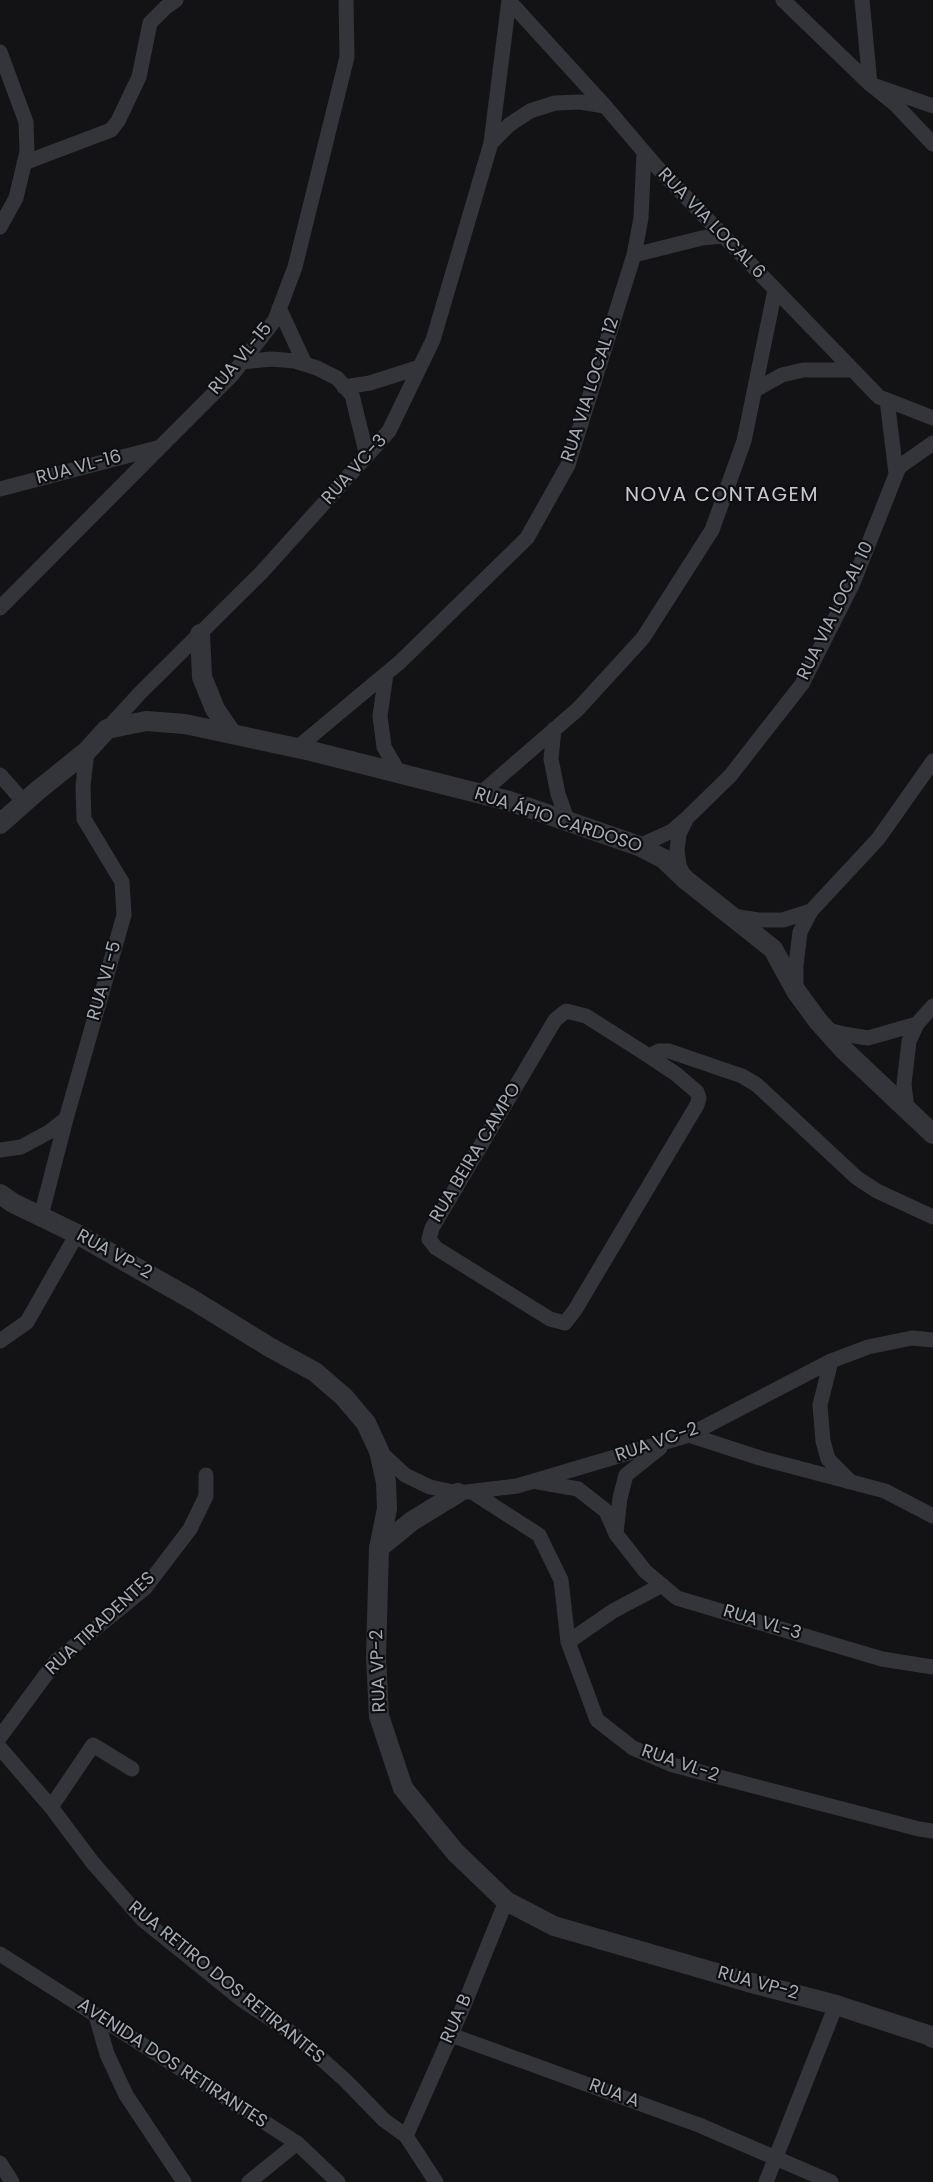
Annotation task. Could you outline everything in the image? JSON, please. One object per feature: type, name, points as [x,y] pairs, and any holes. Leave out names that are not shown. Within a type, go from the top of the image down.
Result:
[{"type":"street","points":[[24,163],[111,130],[118,121],[139,77],[150,23],[176,0]]},
{"type":"street","name":"RUA VL-15","points":[[0,608],[232,375],[275,320],[295,267],[347,57],[346,0]]},
{"type":"street","points":[[783,0],[870,84],[896,105],[933,144]]},
{"type":"street","points":[[862,0],[870,84]]},
{"type":"street","name":"RUA VIA LOCAL 6","points":[[510,1],[605,106],[644,153],[879,397],[933,418]]},
{"type":"street","name":"RUA VC-3","points":[[0,824],[87,751],[140,693],[262,572],[389,431],[433,340],[491,143],[510,1]]},
{"type":"street","points":[[0,52],[26,122],[27,152],[16,198],[1,225]]},
{"type":"street","points":[[870,84],[933,106]]},
{"type":"street","points":[[491,143],[509,125],[530,111],[555,104],[580,102],[605,106]]},
{"type":"street","name":"RUA VIA LOCAL 12","points":[[297,748],[386,674],[527,538],[568,465],[634,255],[641,218],[644,153]]},
{"type":"street","points":[[634,255],[692,240],[723,236]]},
{"type":"street","points":[[480,794],[578,709],[643,638],[712,530],[744,441],[775,290]]},
{"type":"street","points":[[279,308],[305,364]]},
{"type":"street","points":[[242,362],[271,359],[295,361],[337,378],[352,395],[367,456]]},
{"type":"street","points":[[344,387],[370,383],[420,367]]},
{"type":"street","points":[[755,390],[782,375],[803,370],[853,370]]},
{"type":"street","name":"RUA VIA LOCAL 10","points":[[887,400],[896,473]]},
{"type":"street","name":"RUA VIA LOCAL 10","points":[[639,846],[672,831],[730,776],[802,684],[853,583],[899,467],[933,443]]},
{"type":"street","name":"RUA VL-16","points":[[0,489],[158,448]]},
{"type":"street","points":[[200,634],[202,677],[215,709],[232,734]]},
{"type":"street","points":[[386,674],[380,716],[384,747],[399,773]]},
{"type":"street","name":"RUA ÁPIO CARDOSO","points":[[107,729],[146,721],[184,724],[297,748],[509,801],[639,846],[664,859],[686,880],[773,949],[796,992],[825,1029],[933,1134]]},
{"type":"street","points":[[554,729],[551,759],[558,794],[568,822]]},
{"type":"street","name":"RUA VL-5","points":[[41,1216],[124,915],[122,882],[84,819],[83,786],[87,751]]},
{"type":"street","points":[[796,992],[800,932],[811,911],[878,839],[933,761]]},
{"type":"street","points":[[0,775],[24,802]]},
{"type":"street","name":"RUA VIA LOCAL 10","points":[[686,819],[679,834],[677,850],[679,865],[686,880]]},
{"type":"street","points":[[731,916],[758,920],[783,920],[811,911]]},
{"type":"street","points":[[907,1110],[904,1084],[909,1041],[917,1024],[933,1006]]},
{"type":"street","name":"RUA BEIRA CAMPO","points":[[566,1011],[586,1016],[649,1056],[697,1092],[699,1098],[697,1105],[575,1310],[565,1323],[550,1319],[436,1248],[429,1239],[432,1228],[555,1020],[566,1011]]},
{"type":"street","points":[[825,1029],[868,1038],[917,1024]]},
{"type":"street","points":[[649,1056],[659,1051],[669,1051],[750,1080],[857,1178],[878,1191],[933,1217]]},
{"type":"street","points":[[0,1150],[21,1147],[49,1132],[66,1119]]},
{"type":"street","name":"RUA VP-2","points":[[0,1194],[12,1203],[77,1234],[315,1372],[344,1397],[366,1423],[379,1451],[386,1482],[387,1509],[379,1548],[376,1657],[379,1716],[404,1788],[455,1852],[506,1901],[554,1926],[836,2005],[931,2036]]},
{"type":"street","points":[[0,1341],[27,1322],[77,1234]]},
{"type":"street","name":"RUA VC-2","points":[[379,1451],[405,1475],[430,1488],[465,1493],[516,1486],[689,1435],[831,1361],[868,1347],[912,1338],[933,1340]]},
{"type":"street","points":[[831,1361],[820,1405],[823,1441],[828,1459],[852,1483]]},
{"type":"street","points":[[689,1435],[885,1491],[933,1516]]},
{"type":"street","points":[[616,1534],[620,1498],[626,1475],[667,1443]]},
{"type":"street","name":"RUA TIRADENTES","points":[[0,1737],[56,1661],[145,1588],[190,1529],[206,1496],[206,1476]]},
{"type":"street","name":"RUA VL-3","points":[[534,1481],[578,1490],[606,1511],[616,1534],[645,1571],[677,1598],[882,1659],[933,1667]]},
{"type":"street","points":[[379,1548],[412,1521],[465,1493]]},
{"type":"street","name":"RUA VL-2","points":[[465,1493],[539,1535],[561,1580],[568,1642],[597,1720],[633,1748],[674,1765],[933,1831]]},
{"type":"street","points":[[568,1642],[613,1611],[662,1585]]},
{"type":"street","points":[[51,1807],[93,1745],[132,1768]]},
{"type":"street","name":"RUA RETIRO DOS RETIRANTES","points":[[0,1748],[51,1807],[93,1863],[143,1920],[242,2000],[295,2035],[346,2081],[384,2120],[406,2136],[436,2182]]},
{"type":"street","name":"RUA B","points":[[406,2136],[506,1901]]},
{"type":"street","name":"AVENIDA DOS RETIRANTES","points":[[0,1954],[297,2143],[338,2182]]},
{"type":"street","points":[[766,2182],[836,2005]]},
{"type":"street","points":[[96,2016],[107,2054],[126,2095],[184,2182]]},
{"type":"street","name":"RUA A","points":[[450,2035],[699,2125],[831,2182]]},
{"type":"street","points":[[249,2182],[297,2143]]},
{"type":"street","points":[[0,2163],[12,2182]]},
{"type":"district","name":"NOVA CONTAGEM","points":[[722,496]]}]
